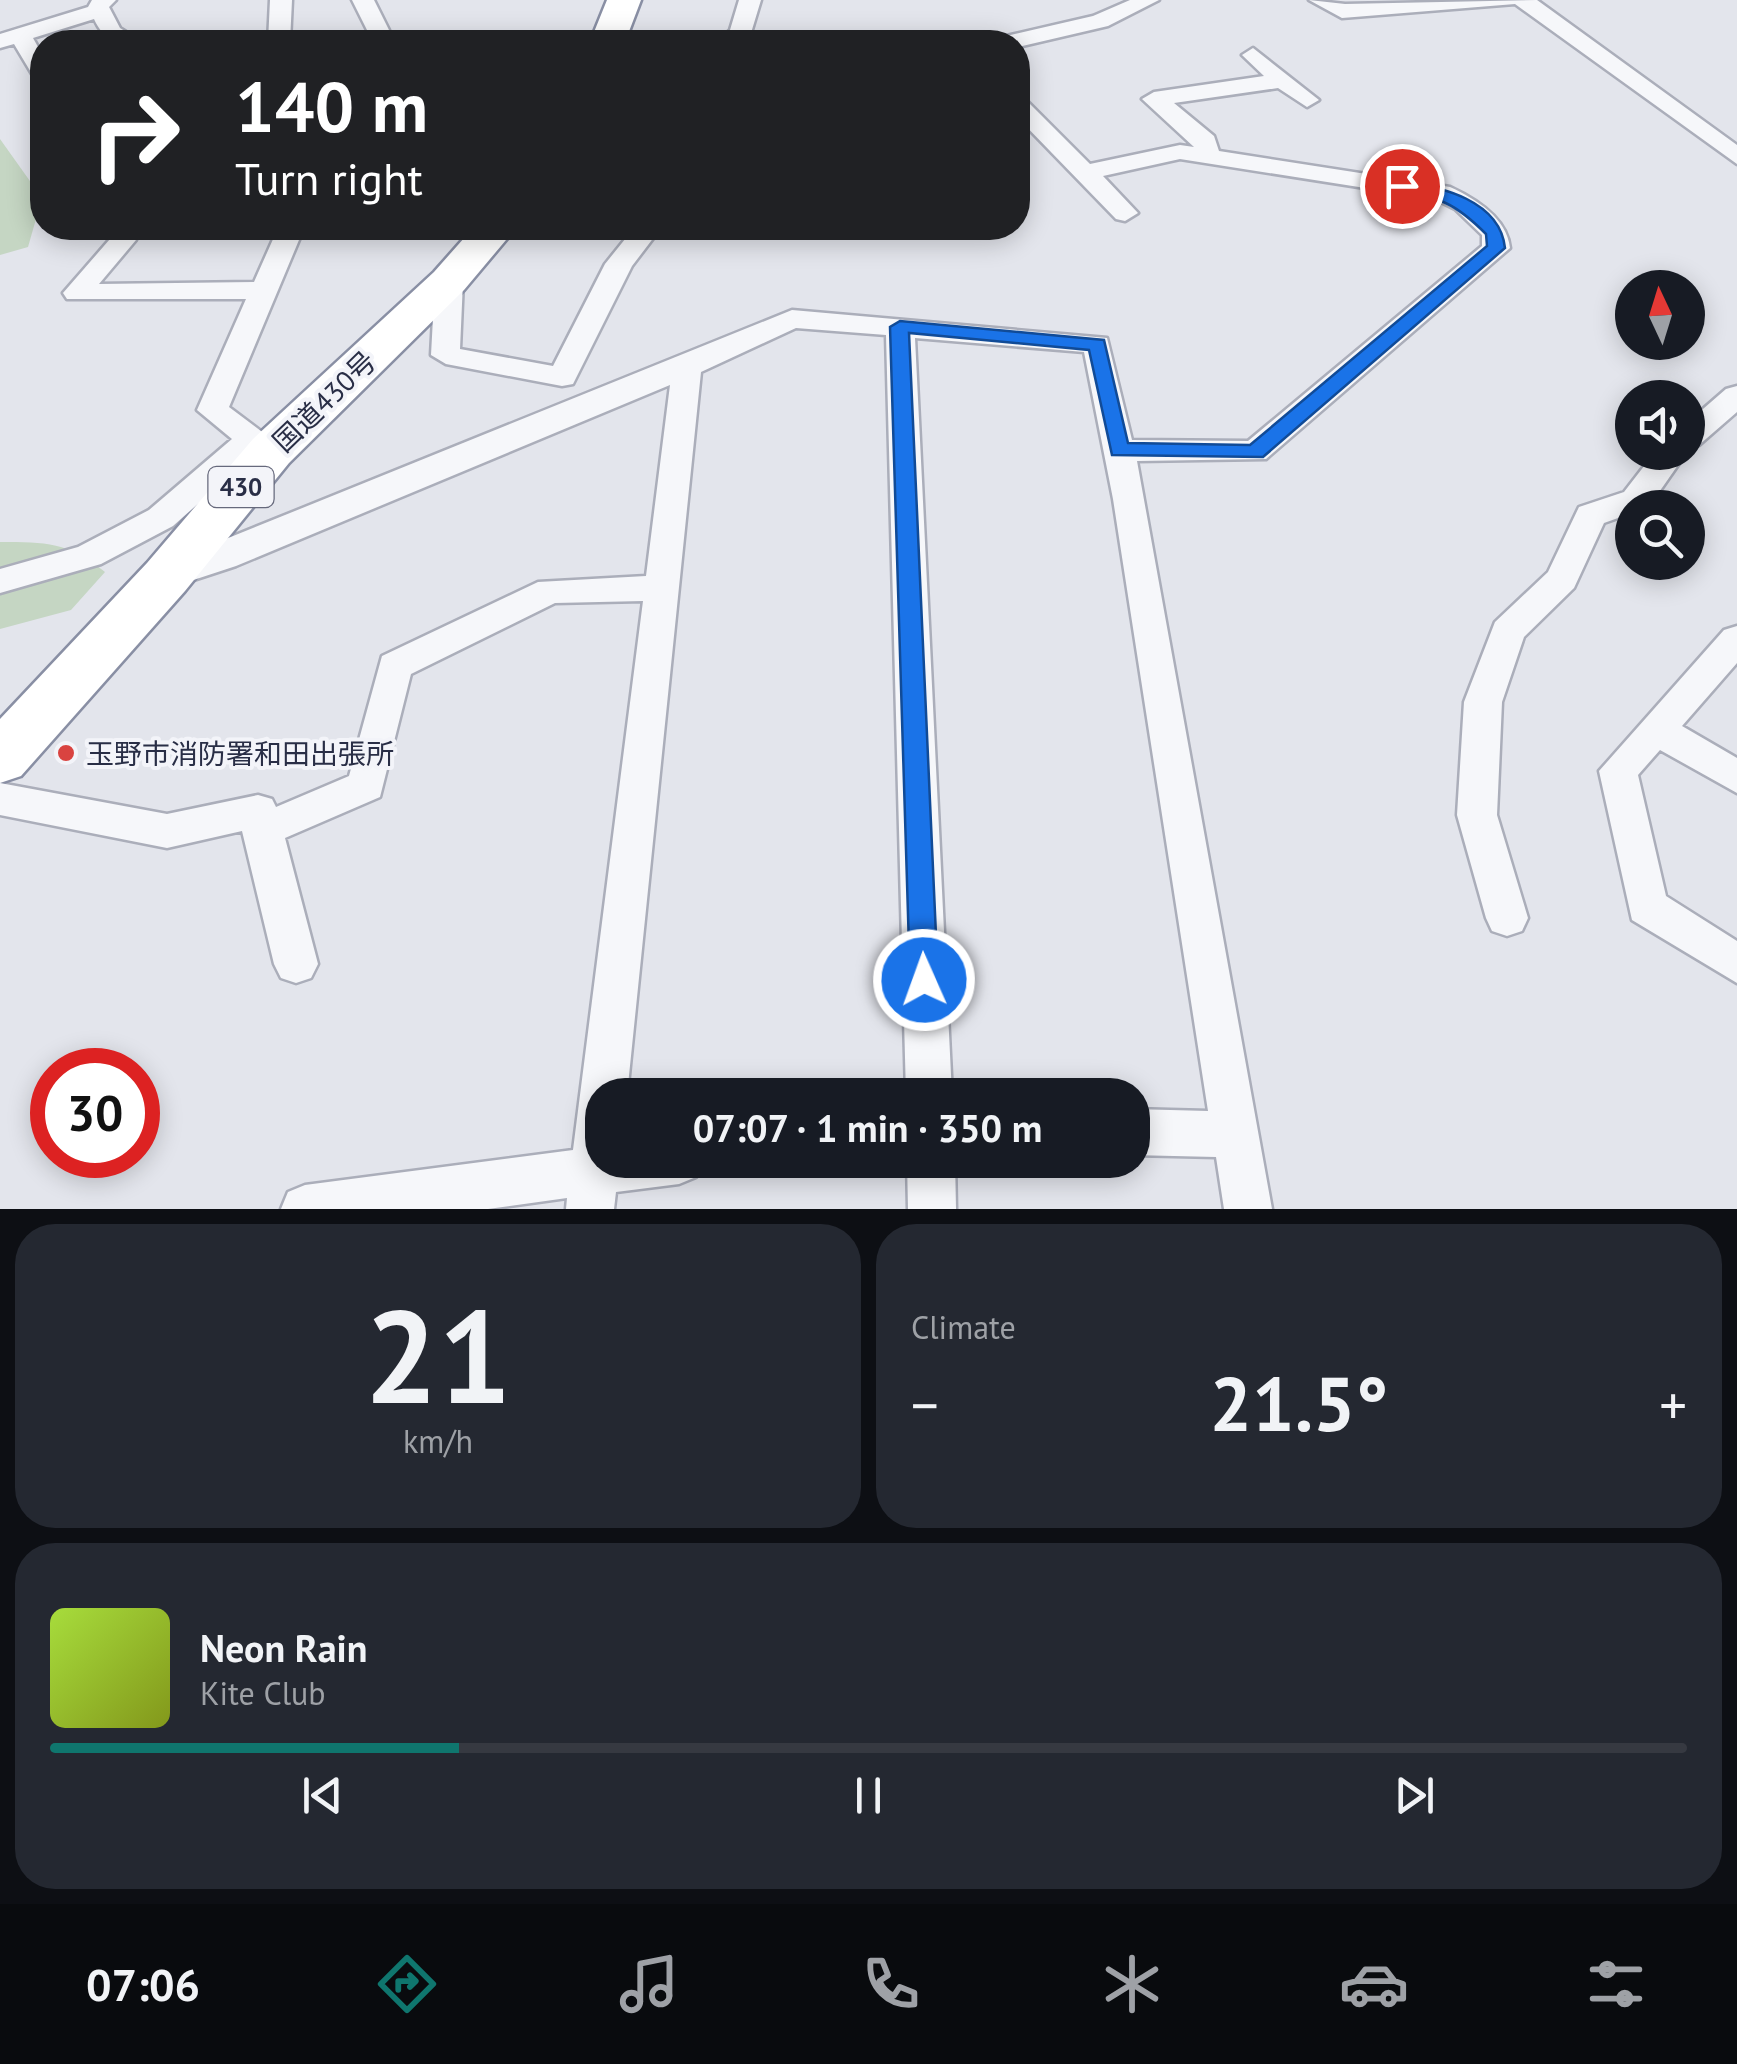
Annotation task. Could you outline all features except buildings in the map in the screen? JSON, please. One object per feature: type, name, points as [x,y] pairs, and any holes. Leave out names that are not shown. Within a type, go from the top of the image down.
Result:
[{"type":"highway","points":[[613,30],[624,0]]},
{"type":"highway","name":"国道430号","points":[[0,760],[166,577],[262,444],[448,281],[485,240]]},
{"type":"street","points":[[279,30],[280,0]]},
{"type":"street","points":[[363,0],[378,30]]},
{"type":"street","points":[[741,30],[750,0]]},
{"type":"street","points":[[1030,37],[1100,21],[1148,0]]},
{"type":"street","points":[[1320,0],[1342,11],[1507,0]]},
{"type":"street","points":[[1523,0],[1725,144],[1737,157]]},
{"type":"street","points":[[32,30],[102,5],[110,30]]},
{"type":"street","points":[[10,38],[30,59]]},
{"type":"street","points":[[1254,56],[1307,100]]},
{"type":"street","points":[[1208,156],[1204,141],[1154,100],[1283,80]]},
{"type":"street","points":[[1030,117],[1125,213]]},
{"type":"street","points":[[1084,172],[1158,154],[1208,156],[1441,192],[1482,217],[1495,233],[1496,248],[1255,452],[1119,450]]},
{"type":"street","points":[[124,240],[77,293],[264,290]]},
{"type":"street","points":[[0,581],[89,556],[161,518],[262,444],[212,410],[286,240]]},
{"type":"street","points":[[448,281],[452,311],[444,340],[446,354],[562,376],[619,264],[638,240]]},
{"type":"street","points":[[166,577],[688,367],[792,319],[1097,344],[1119,450],[1248,1209]]},
{"type":"street","points":[[900,327],[928,1078]]},
{"type":"street","points":[[606,1078],[688,367]]},
{"type":"street","points":[[1705,423],[1737,396]]},
{"type":"street","points":[[1507,918],[1476,815],[1483,702],[1508,631],[1562,579],[1590,515],[1636,500],[1658,470]]},
{"type":"street","points":[[262,830],[366,786],[394,666],[550,592],[662,588]]},
{"type":"street","points":[[1737,639],[1618,771],[1647,907],[1737,964]]},
{"type":"street","points":[[1656,730],[1737,777]]},
{"type":"street","points":[[0,799],[167,831],[258,811],[296,964]]},
{"type":"street","points":[[1150,1132],[1235,1134]]},
{"type":"street","points":[[318,1208],[593,1190],[628,1178]]},
{"type":"street","points":[[931,1178],[932,1209]]},
{"type":"green space","points":[[0,139],[30,181],[30,240],[28,247],[0,255]]},
{"type":"green space","points":[[0,542],[31,542],[68,549],[105,572],[71,610],[0,629]]},
{"type":"place","name":"玉野市消防署和田出張所","points":[[66,753]]},
{"type":"route","points":[[924,980],[900,327],[1097,344],[1119,450],[1255,452],[1496,248],[1495,233],[1464,203],[1441,192],[1402,186]]}]
